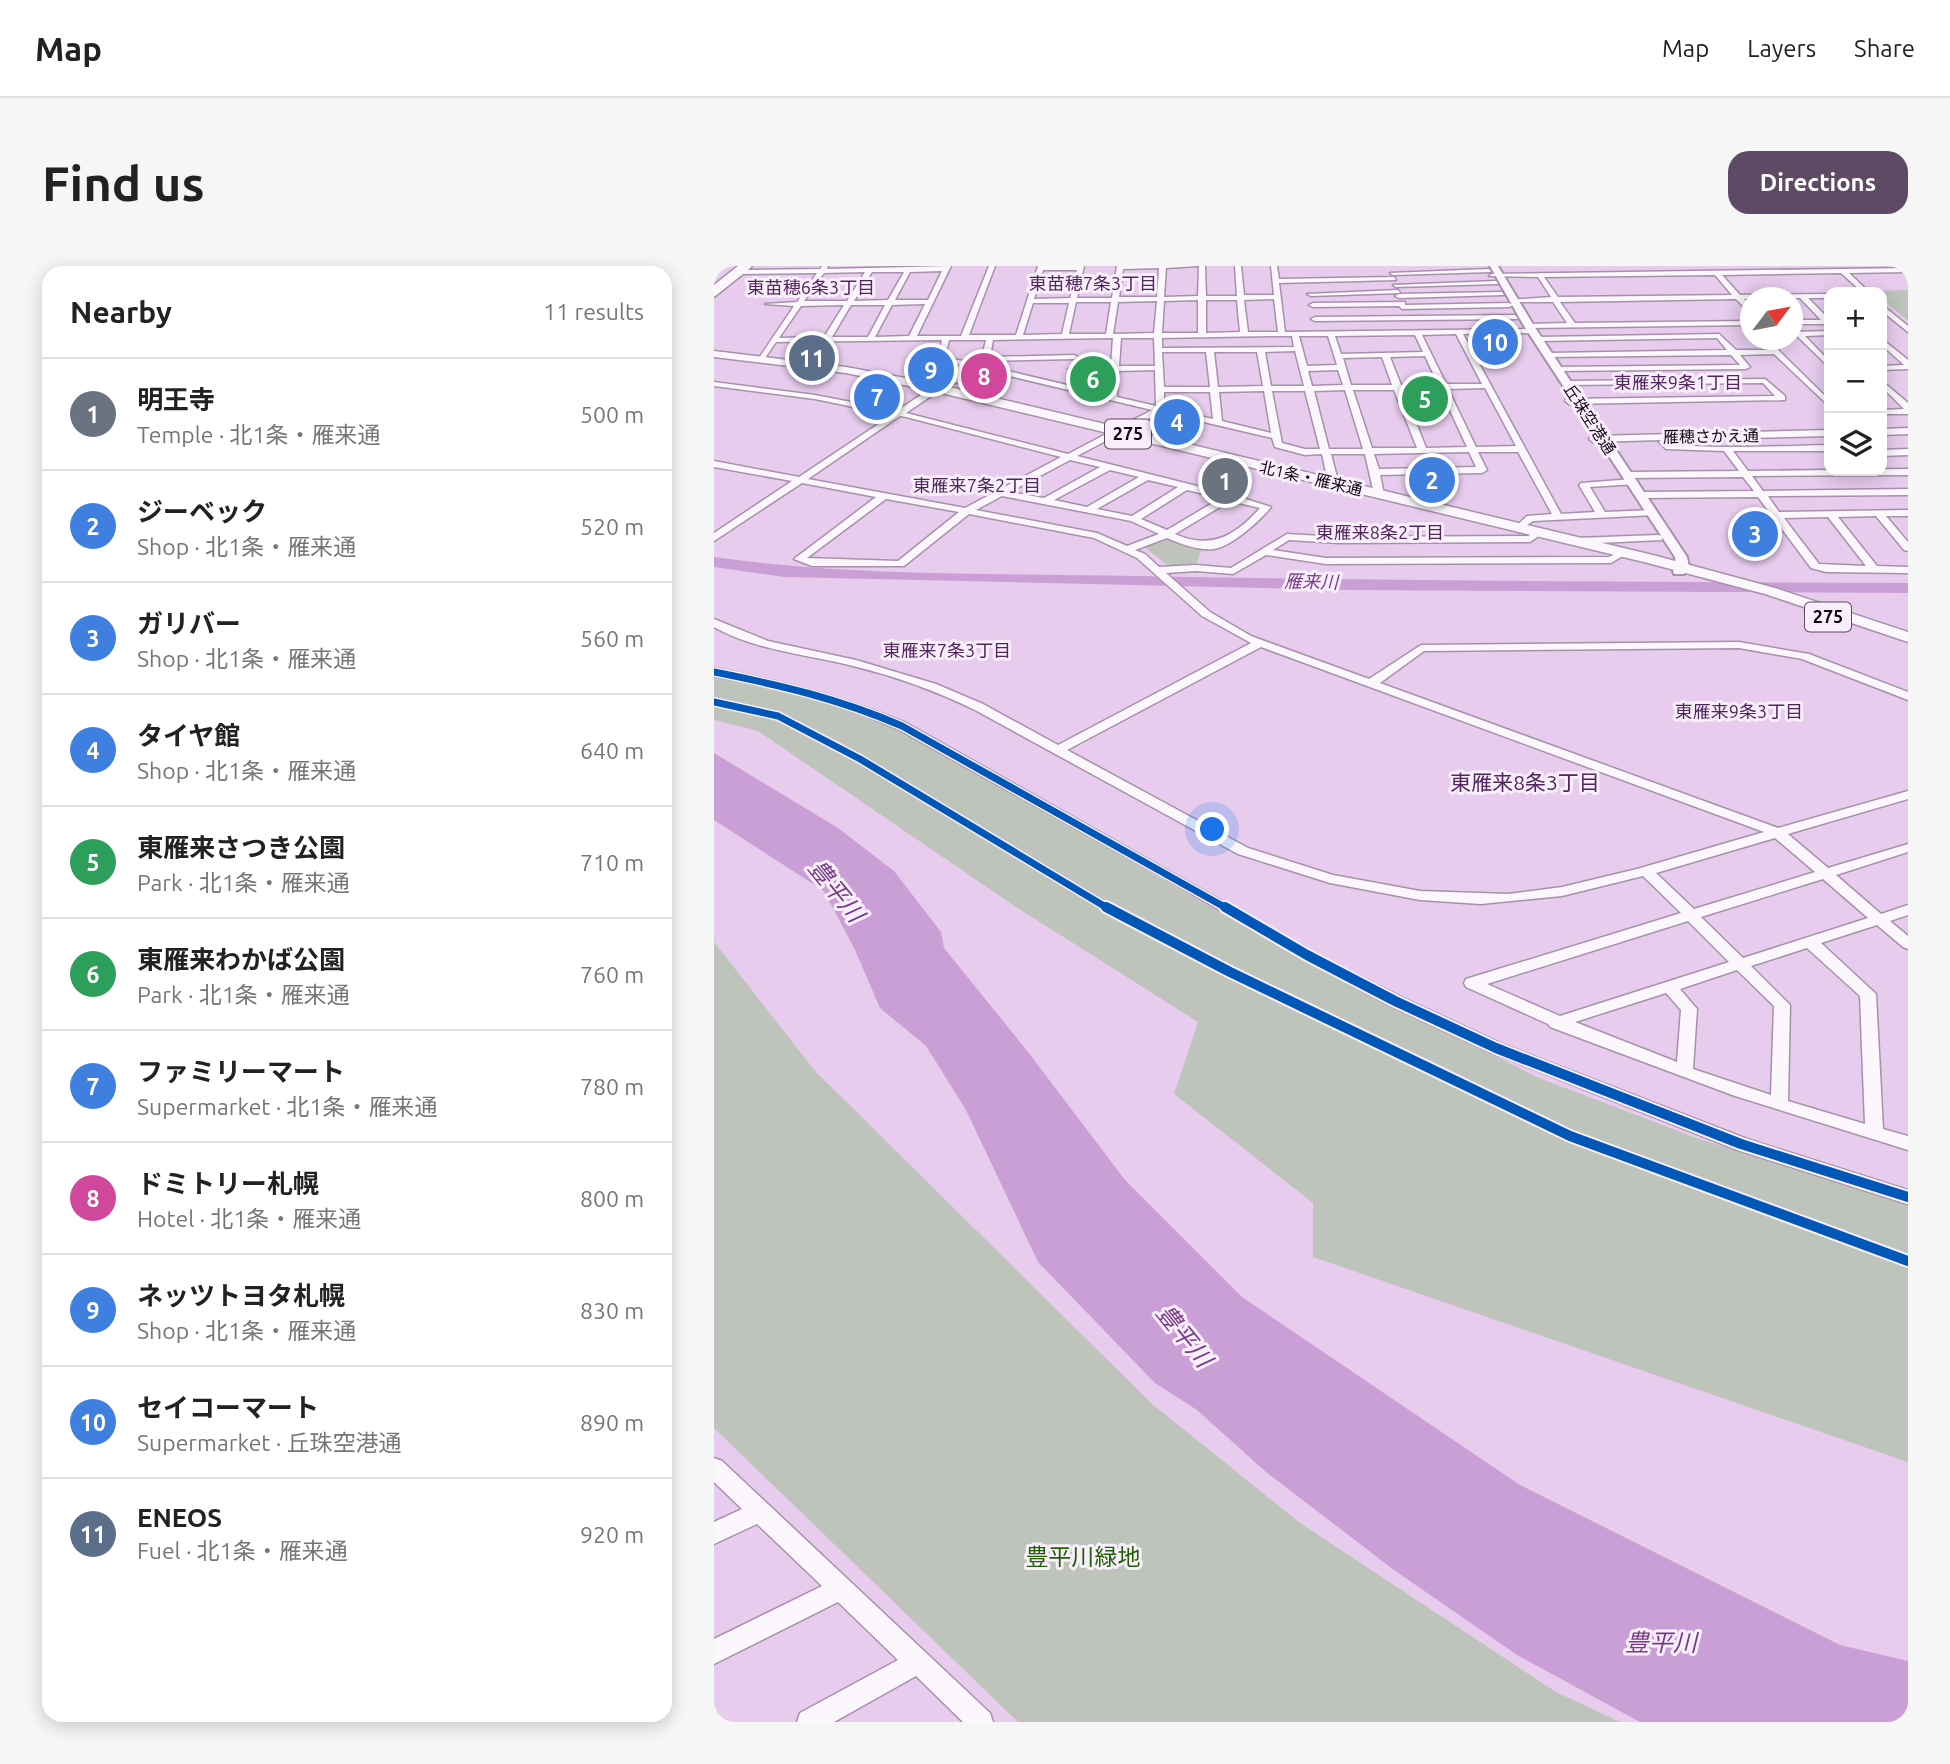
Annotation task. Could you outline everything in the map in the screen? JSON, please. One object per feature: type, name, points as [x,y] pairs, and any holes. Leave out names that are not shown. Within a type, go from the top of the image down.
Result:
[{"type":"highway","points":[[714,284],[725,266]]},
{"type":"highway","points":[[714,284],[741,267]]},
{"type":"highway","name":"北1条・雁来通","points":[[714,354],[846,370],[937,388],[1379,494],[1518,529],[1534,536],[1731,580],[1908,637]]},
{"type":"highway","name":"北1条・雁来通","points":[[1534,536],[1576,541],[1673,567],[1908,646]]},
{"type":"main road","name":"丘珠空港通","points":[[1493,273],[1502,294],[1511,303]]},
{"type":"main road","name":"丘珠空港通","points":[[1493,273],[1567,383],[1574,401]]},
{"type":"main road","name":"丘珠空港通","points":[[1528,327],[1598,439],[1641,495],[1673,567]]},
{"type":"main road","name":"丘珠空港通","points":[[1628,480],[1648,514],[1681,557],[1673,567]]},
{"type":"street","points":[[964,338],[992,266]]},
{"type":"street","points":[[1160,410],[1158,336],[1163,266]]},
{"type":"street","points":[[1113,399],[1116,368],[1113,336],[1120,267],[1195,266]]},
{"type":"street","points":[[1202,266],[1202,335]]},
{"type":"street","points":[[1238,266],[1244,335]]},
{"type":"street","points":[[1274,266],[1282,335]]},
{"type":"street","points":[[1309,266],[1317,334]]},
{"type":"street","points":[[1354,266],[1357,280]]},
{"type":"street","points":[[1572,266],[1588,299]]},
{"type":"street","points":[[1704,266],[1715,273],[1738,297]]},
{"type":"street","points":[[1730,266],[1738,273]]},
{"type":"street","points":[[1775,266],[1791,280]]},
{"type":"street","points":[[1822,266],[1829,271]]},
{"type":"street","points":[[741,267],[947,268],[912,338]]},
{"type":"street","points":[[1020,337],[1040,267],[1080,267],[1065,337]]},
{"type":"street","points":[[827,340],[870,268]]},
{"type":"street","points":[[870,339],[909,268]]},
{"type":"street","points":[[1313,305],[1493,273],[1604,276],[1811,272],[1870,268],[1908,270]]},
{"type":"street","points":[[760,359],[824,269]]},
{"type":"street","points":[[1843,271],[1861,287]]},
{"type":"street","points":[[1747,272],[1754,280]]},
{"type":"street","points":[[1811,272],[1818,278]]},
{"type":"street","points":[[1311,294],[1397,288],[1493,273]]},
{"type":"street","points":[[1672,274],[1678,282]]},
{"type":"street","points":[[1634,275],[1658,308]]},
{"type":"street","points":[[1541,276],[1571,323]]},
{"type":"street","points":[[1604,276],[1620,299]]},
{"type":"street","points":[[1276,281],[1357,280],[1511,303],[1688,295],[1738,297]]},
{"type":"street","points":[[1397,288],[1502,294]]},
{"type":"street","points":[[1375,472],[1482,470],[1428,354],[1405,318],[1397,288]]},
{"type":"street","points":[[1803,293],[1824,295]]},
{"type":"street","points":[[1803,293],[1824,316]]},
{"type":"street","points":[[1688,295],[1694,308]]},
{"type":"street","points":[[1031,301],[1278,297]]},
{"type":"street","points":[[1720,297],[1729,308]]},
{"type":"street","points":[[769,304],[930,302]]},
{"type":"street","points":[[1562,310],[1578,309]]},
{"type":"street","points":[[1887,311],[1905,326]]},
{"type":"street","points":[[1315,319],[1405,318],[1629,338],[1719,336],[1746,366],[1558,369]]},
{"type":"street","points":[[774,340],[1460,332],[1571,323],[1668,320],[1740,324]]},
{"type":"street","points":[[1803,322],[1824,322]]},
{"type":"street","points":[[1887,322],[1905,326]]},
{"type":"street","points":[[1894,332],[1905,326]]},
{"type":"street","points":[[1460,332],[1558,517]]},
{"type":"street","points":[[1803,334],[1824,333]]},
{"type":"street","points":[[1331,334],[1369,451],[1379,494]]},
{"type":"street","points":[[1295,335],[1332,477],[1329,482]]},
{"type":"street","points":[[1069,388],[1077,337]]},
{"type":"street","points":[[946,338],[941,358],[984,364],[1027,378],[1275,436]]},
{"type":"street","points":[[984,364],[990,338]]},
{"type":"street","points":[[1629,338],[1642,354]]},
{"type":"street","points":[[1803,340],[1824,361]]},
{"type":"street","points":[[1260,348],[1278,445],[1305,452],[1522,449]]},
{"type":"street","points":[[1160,350],[1299,349]]},
{"type":"street","points":[[1210,350],[1218,423]]},
{"type":"street","points":[[1816,351],[1824,351]]},
{"type":"street","points":[[1549,355],[1777,352],[1824,399]]},
{"type":"street","points":[[1338,356],[1428,354]]},
{"type":"street","points":[[1887,368],[1908,366],[1900,354]]},
{"type":"street","points":[[1385,355],[1422,450]]},
{"type":"street","points":[[714,538],[898,413],[937,388],[984,364],[1031,358],[1074,357]]},
{"type":"street","points":[[1027,378],[1031,358]]},
{"type":"street","points":[[1304,369],[1342,367]]},
{"type":"street","points":[[1818,368],[1824,367]]},
{"type":"street","points":[[1072,369],[1159,368]]},
{"type":"street","points":[[1794,369],[1807,369]]},
{"type":"street","points":[[1567,383],[1765,380],[1782,398],[1574,401]]},
{"type":"street","points":[[1669,382],[1684,399]]},
{"type":"street","points":[[714,384],[814,397],[898,413],[1266,507],[1252,523],[1213,546],[1187,543],[1170,533],[1133,519],[1091,508],[1003,493]]},
{"type":"street","points":[[1160,390],[1488,386]]},
{"type":"street","points":[[1887,388],[1908,410]]},
{"type":"street","points":[[886,495],[799,559],[813,563],[900,564],[968,510],[1160,410]]},
{"type":"street","points":[[1887,412],[1908,410]]},
{"type":"street","points":[[1887,432],[1908,431]]},
{"type":"street","name":"雁穂さかえ通","points":[[1598,439],[1824,433]]},
{"type":"street","points":[[1660,437],[1666,446],[1693,449],[1824,448]]},
{"type":"street","points":[[1727,449],[1818,568],[1908,570]]},
{"type":"street","points":[[1887,453],[1908,452]]},
{"type":"street","points":[[1738,464],[1824,462]]},
{"type":"street","points":[[715,465],[1071,530],[1128,549],[1161,572],[1215,621],[1260,643],[1778,833],[1908,944]]},
{"type":"street","points":[[1046,501],[1108,467]]},
{"type":"street","points":[[1887,471],[1908,472]]},
{"type":"street","points":[[1602,516],[1584,485],[1628,480],[1824,472]]},
{"type":"street","points":[[1091,508],[1149,476]]},
{"type":"street","points":[[1133,519],[1187,486]]},
{"type":"street","points":[[1641,495],[1908,492]]},
{"type":"street","points":[[1128,549],[1170,533],[1230,497]]},
{"type":"street","points":[[1878,513],[1908,548]]},
{"type":"street","points":[[1778,515],[1908,513]]},
{"type":"street","points":[[1518,529],[1530,518],[1648,514]]},
{"type":"street","points":[[1831,514],[1874,570]]},
{"type":"street","points":[[1161,572],[1196,568],[1233,571],[1287,537],[1403,540],[1534,536],[1537,562]]},
{"type":"street","points":[[1576,541],[1658,537]]},
{"type":"street","points":[[1467,539],[1471,560]]},
{"type":"street","points":[[1339,540],[1342,561]]},
{"type":"street","points":[[1403,540],[1406,560]]},
{"type":"street","points":[[1266,552],[1342,561],[1611,561],[1619,555]]},
{"type":"street","points":[[714,622],[752,640],[924,682],[979,707],[1243,851],[1327,879],[1428,897],[1483,899],[1571,889],[1646,871],[1908,795]]},
{"type":"street","points":[[1058,750],[1260,643]]},
{"type":"street","points":[[1370,684],[1421,648],[1740,645],[1805,656],[1908,696]]},
{"type":"street","points":[[714,672],[780,685],[853,705],[902,726],[1087,828],[1307,955],[1395,1001],[1496,1048],[1741,1144],[1908,1197]]},
{"type":"street","points":[[1908,848],[1472,983],[1556,1023],[1685,1071],[1779,1104],[1908,1143]]},
{"type":"street","points":[[1646,871],[1782,1005],[1779,1104]]},
{"type":"street","points":[[1556,1023],[1908,909]]},
{"type":"street","points":[[1810,942],[1868,994],[1874,1133]]},
{"type":"street","points":[[1669,986],[1689,1009],[1685,1071]]},
{"type":"street","points":[[714,1468],[981,1722]]},
{"type":"street","points":[[714,1533],[760,1512]]},
{"type":"street","points":[[714,1652],[842,1588]]},
{"type":"street","points":[[810,1722],[918,1662]]},
{"type":"green space","points":[[1908,290],[1908,321],[1887,303],[1887,291]]},
{"type":"green space","points":[[1111,371],[1109,394],[1076,387],[1078,372]]},
{"type":"green space","points":[[1439,388],[1447,408],[1411,409],[1403,389]]},
{"type":"green space","points":[[1172,539],[1184,545],[1203,547],[1196,564],[1169,566],[1144,547]]},
{"type":"green space","points":[[714,676],[758,684],[845,708],[921,740],[1296,956],[1539,1078],[1702,1140],[1908,1204],[1908,1462],[1313,1257],[1313,1203],[1174,1094],[1198,1022],[1016,907],[758,731],[714,720]]},
{"type":"green space","name":"豊平川緑地","points":[[714,942],[815,1071],[1151,1403],[1300,1523],[1556,1692],[1620,1722],[1018,1722],[714,1428]]},
{"type":"water","name":"豊平川","points":[[714,753],[838,828],[894,871],[941,932],[944,948],[1028,1052],[1125,1180],[1242,1297],[1520,1485],[1840,1645],[1908,1661],[1908,1722],[1640,1722],[1517,1655],[1394,1570],[1266,1472],[1197,1410],[1155,1383],[1038,1262],[966,1110],[926,1046],[880,1008],[855,950],[824,891],[714,820]]},
{"type":"waterway","name":"雁来川","points":[[714,562],[784,572],[994,578],[1351,585],[1908,588]]},
{"type":"cycle path","points":[[714,672],[780,685],[853,705],[902,726],[1307,955],[1395,1001],[1496,1048],[1741,1144],[1908,1197]]},
{"type":"cycle path","points":[[714,702],[778,716],[860,759],[1092,900],[1230,972],[1570,1136],[1908,1261]]},
{"type":"place","name":"セイコーマート","points":[[1495,342]]},
{"type":"place","name":"ENEOS","points":[[812,358]]},
{"type":"place","name":"ネッツトヨタ札幌","points":[[931,370]]},
{"type":"place","name":"ドミトリー札幌","points":[[984,376]]},
{"type":"place","name":"東雁来わかば公園","points":[[1093,379]]},
{"type":"place","name":"ファミリーマート","points":[[877,397]]},
{"type":"place","name":"東雁来さつき公園","points":[[1425,399]]},
{"type":"place","name":"タイヤ館","points":[[1177,422]]},
{"type":"place","name":"ジーベック","points":[[1432,480]]},
{"type":"place","name":"明王寺","points":[[1225,481]]},
{"type":"place","name":"ガリバー","points":[[1755,534]]},
{"type":"district","name":"東苗穂7条3丁目","points":[[1093,284]]},
{"type":"district","name":"東苗穂6条3丁目","points":[[811,288]]},
{"type":"district","name":"東雁来9条1丁目","points":[[1678,383]]},
{"type":"district","name":"東雁来7条2丁目","points":[[977,486]]},
{"type":"district","name":"東雁来8条2丁目","points":[[1380,533]]},
{"type":"district","name":"東雁来7条3丁目","points":[[947,651]]},
{"type":"district","name":"東雁来9条3丁目","points":[[1739,712]]},
{"type":"district","name":"東雁来8条3丁目","points":[[1525,783]]}]
